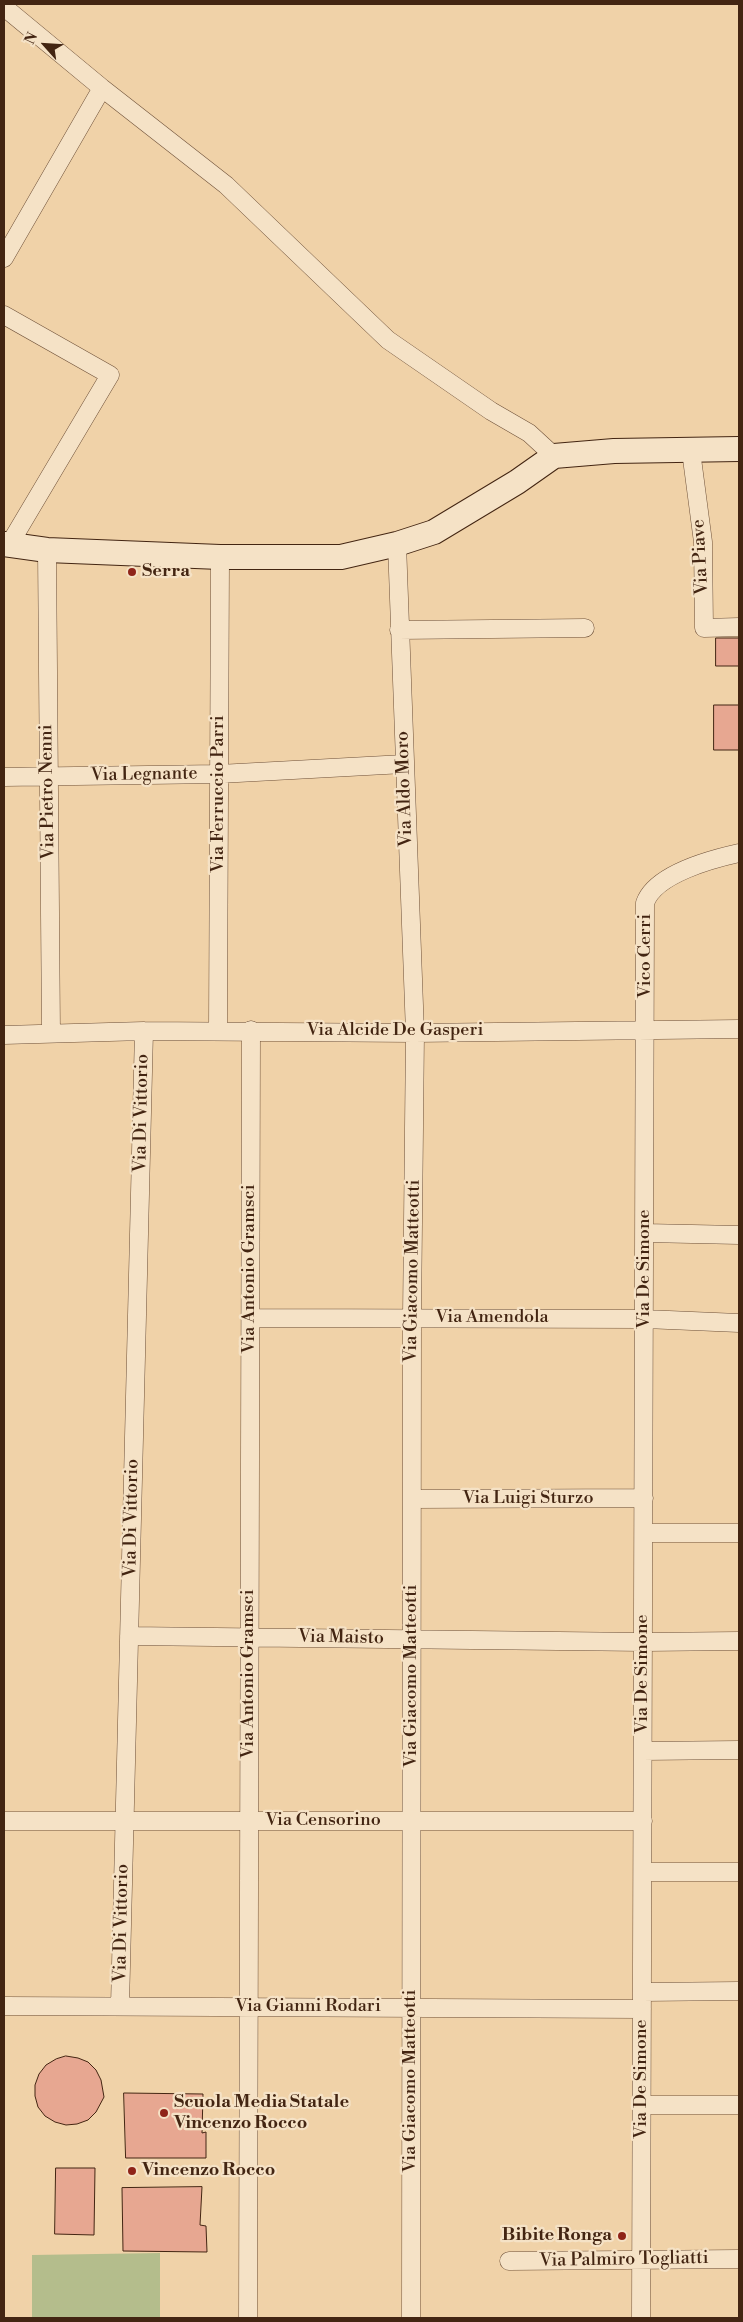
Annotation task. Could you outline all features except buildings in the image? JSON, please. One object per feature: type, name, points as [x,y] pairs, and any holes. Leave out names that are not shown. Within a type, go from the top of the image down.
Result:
[{"type":"street","points":[[4,7],[102,88],[226,185],[388,340],[491,411],[529,433],[554,456]]},
{"type":"street","points":[[4,258],[102,88]]},
{"type":"street","points":[[4,315],[110,375],[6,545],[47,550],[220,557],[341,557],[397,544],[434,532],[517,482],[554,456],[614,451],[739,449]]},
{"type":"street","name":"Via Piave","points":[[691,451],[703,542],[704,628],[739,627]]},
{"type":"street","name":"Via Aldo Moro","points":[[397,544],[415,1033]]},
{"type":"street","name":"Via Pietro Nenni","points":[[47,550],[51,1033]]},
{"type":"street","name":"Via Ferruccio Parri","points":[[218,1031],[220,557]]},
{"type":"street","points":[[400,630],[585,628]]},
{"type":"street","name":"Via Legnante","points":[[4,777],[48,778],[219,774],[404,764]]},
{"type":"street","name":"Vico Cerri","points":[[646,1029],[645,903],[648,895],[652,890],[691,866],[739,853]]},
{"type":"street","name":"Via De Simone","points":[[641,2318],[646,1029]]},
{"type":"street","name":"Via Alcide De Gasperi","points":[[4,1035],[251,1030],[415,1033],[739,1029]]},
{"type":"street","name":"Via Antonio Gramsci","points":[[248,2318],[251,1030]]},
{"type":"street","name":"Via Di Vittorio","points":[[120,2006],[144,1031]]},
{"type":"street","name":"Via Giacomo Matteotti","points":[[411,2318],[412,1318],[415,1033]]},
{"type":"street","points":[[645,1233],[739,1235]]},
{"type":"street","name":"Via Amendola","points":[[250,1318],[645,1319],[739,1323]]},
{"type":"street","name":"Via Luigi Sturzo","points":[[412,1499],[644,1498]]},
{"type":"street","points":[[644,1533],[739,1533]]},
{"type":"street","name":"Via Maisto","points":[[129,1636],[644,1642],[739,1641]]},
{"type":"street","points":[[643,1751],[739,1750]]},
{"type":"street","name":"Via Censorino","points":[[4,1821],[643,1821]]},
{"type":"street","points":[[643,1872],[739,1872]]},
{"type":"street","name":"Via Gianni Rodari","points":[[4,2006],[411,2008],[642,2001],[739,1991]]},
{"type":"street","points":[[642,2105],[739,2104]]},
{"type":"street","name":"Via Palmiro Togliatti","points":[[509,2261],[739,2258]]},
{"type":"green space","points":[[160,2253],[160,2318],[32,2318],[32,2255]]},
{"type":"place","name":"Serra","points":[[132,572]]},
{"type":"place","name":"Scuola Media Statale Vincenzo Rocco","points":[[164,2113]]},
{"type":"place","name":"Vincenzo Rocco","points":[[132,2171]]},
{"type":"place","name":"Bibite Ronga","points":[[622,2236]]}]
